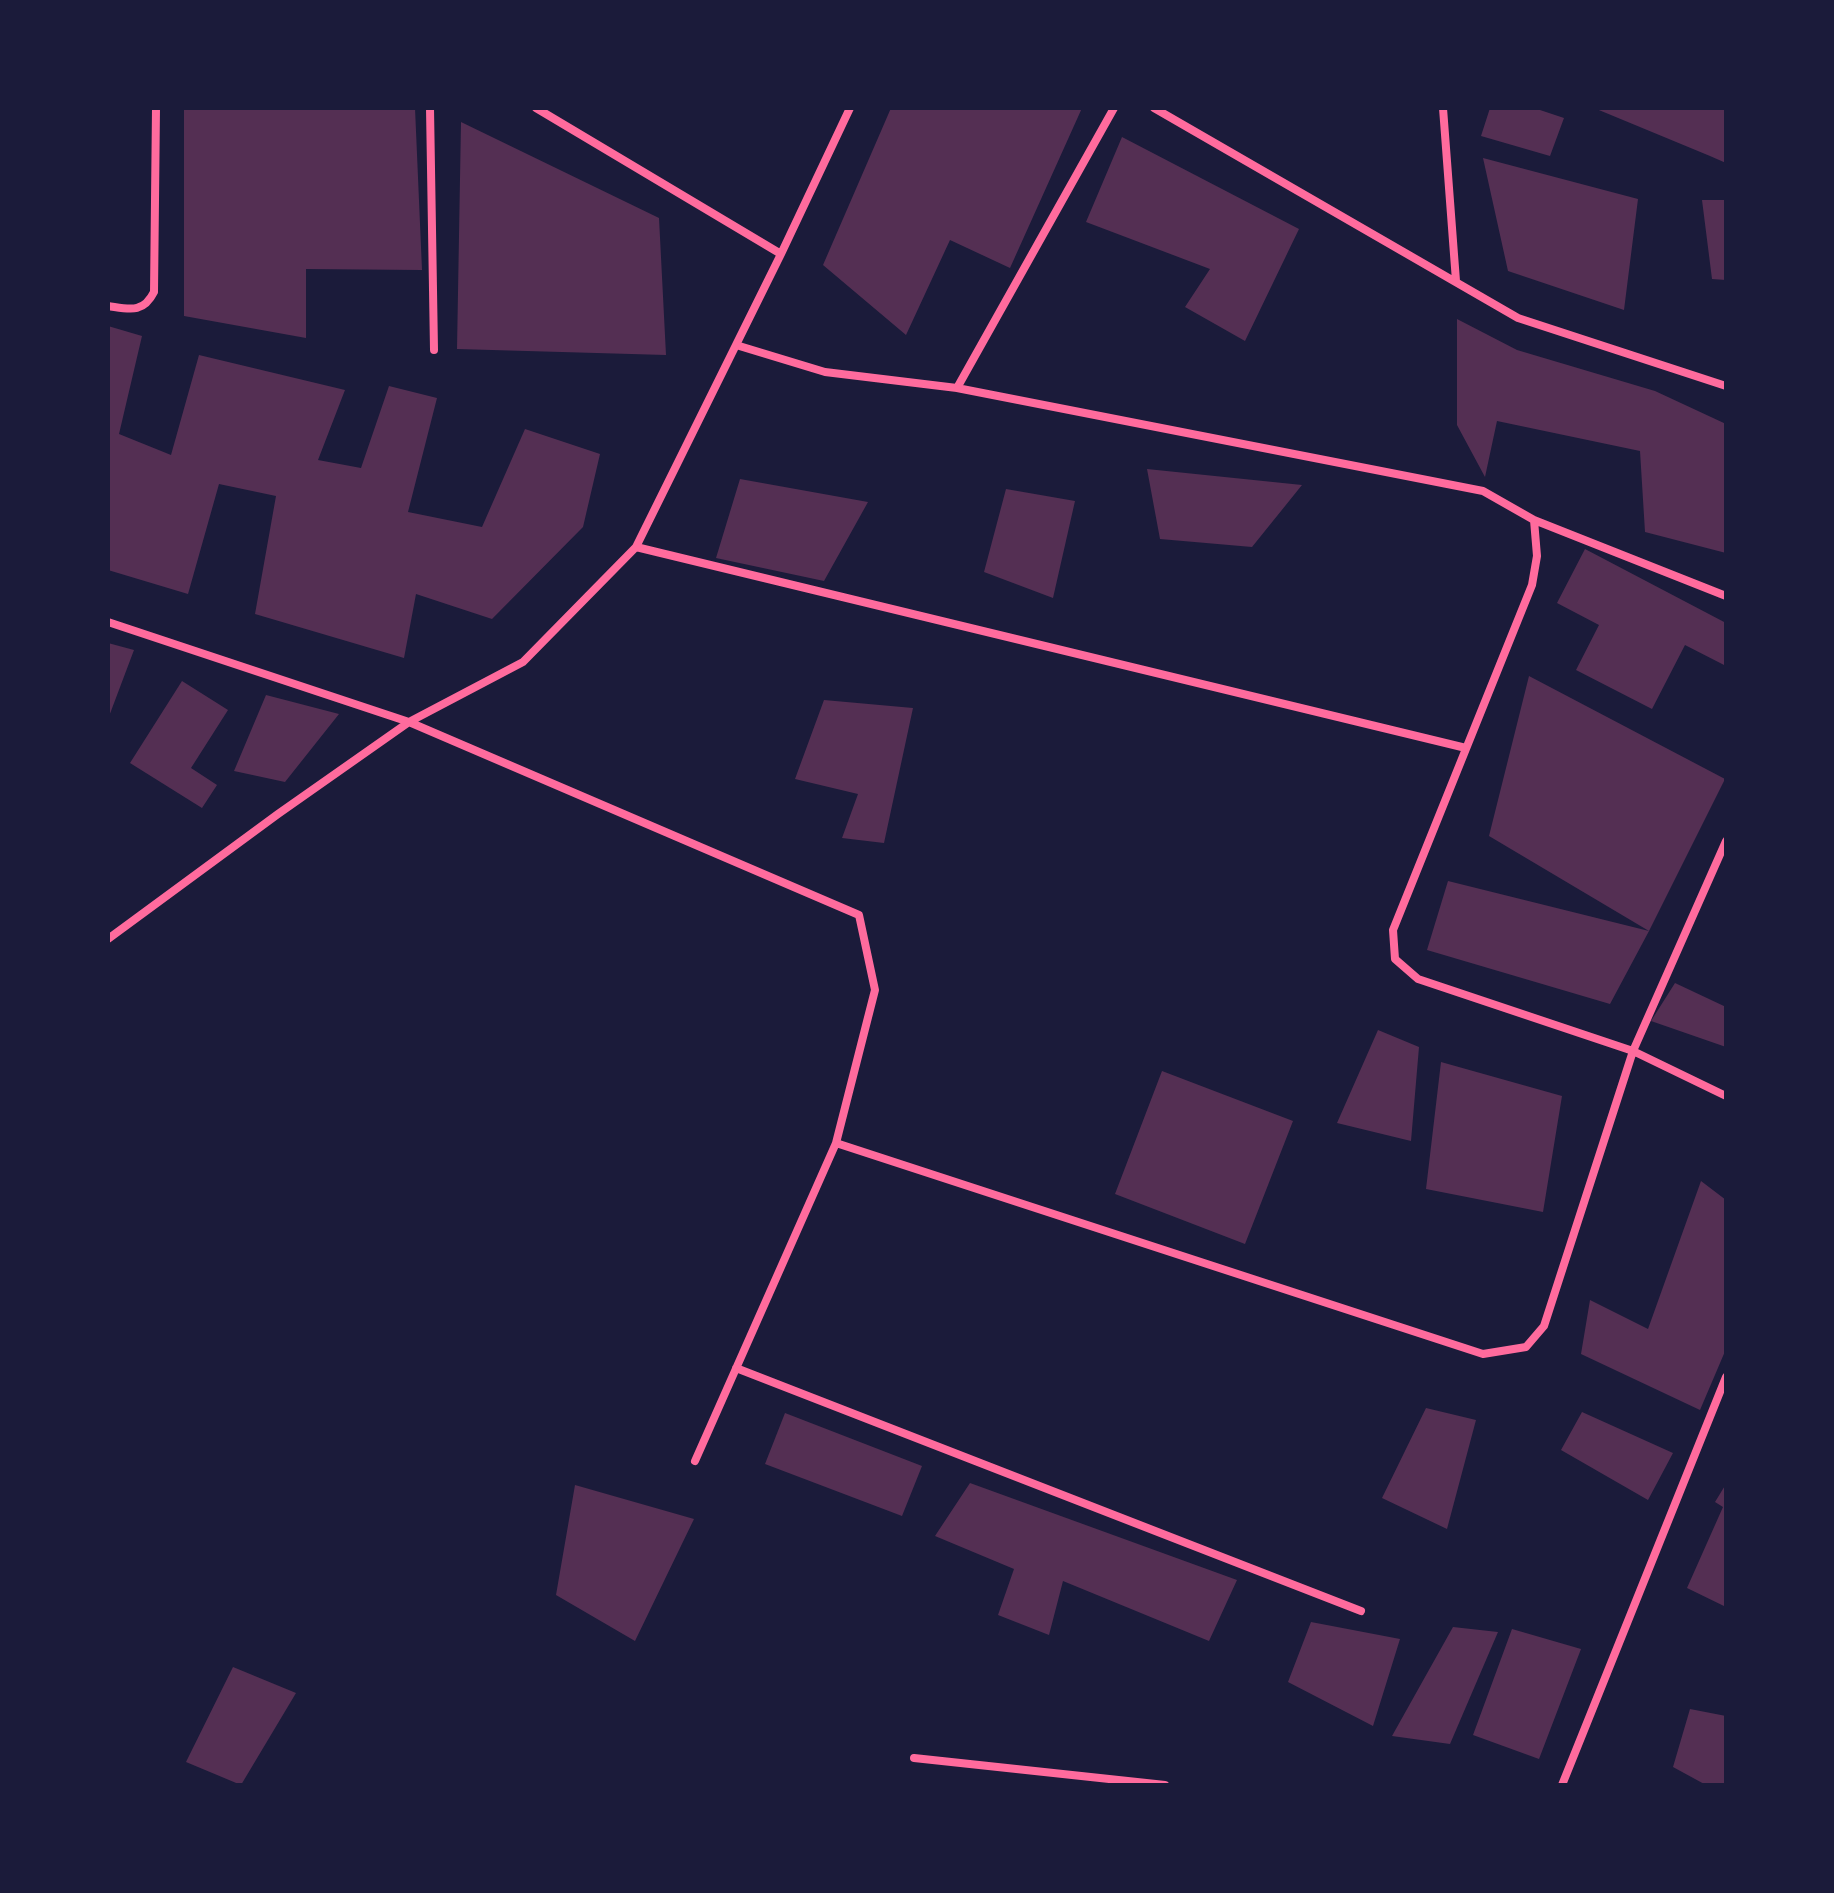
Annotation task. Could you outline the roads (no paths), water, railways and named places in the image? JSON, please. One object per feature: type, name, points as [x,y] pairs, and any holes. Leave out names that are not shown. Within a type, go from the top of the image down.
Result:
[{"type":"street","points":[[108,306],[129,311],[140,309],[149,302],[154,292],[156,108]]},
{"type":"street","points":[[430,108],[434,350]]},
{"type":"street","points":[[536,108],[781,254]]},
{"type":"street","points":[[108,939],[409,722],[523,662],[636,547],[850,108]]},
{"type":"street","points":[[957,388],[1114,108]]},
{"type":"street","points":[[1154,108],[1518,318],[1726,386]]},
{"type":"street","points":[[1443,108],[1456,281]]},
{"type":"street","points":[[736,345],[825,372],[957,388],[1483,491],[1534,520],[1726,596]]},
{"type":"street","points":[[1534,520],[1537,556],[1532,585],[1393,930],[1395,959],[1418,979],[1633,1051],[1726,1096]]},
{"type":"street","points":[[636,547],[1466,748]]},
{"type":"street","points":[[108,622],[409,722],[859,915],[875,990],[836,1143],[695,1461]]},
{"type":"street","points":[[836,1143],[1483,1354],[1526,1347],[1544,1326],[1633,1051],[1726,841]]},
{"type":"street","points":[[736,1368],[1361,1611]]},
{"type":"street","points":[[1562,1785],[1726,1377]]},
{"type":"street","points":[[914,1758],[1165,1785]]}]
